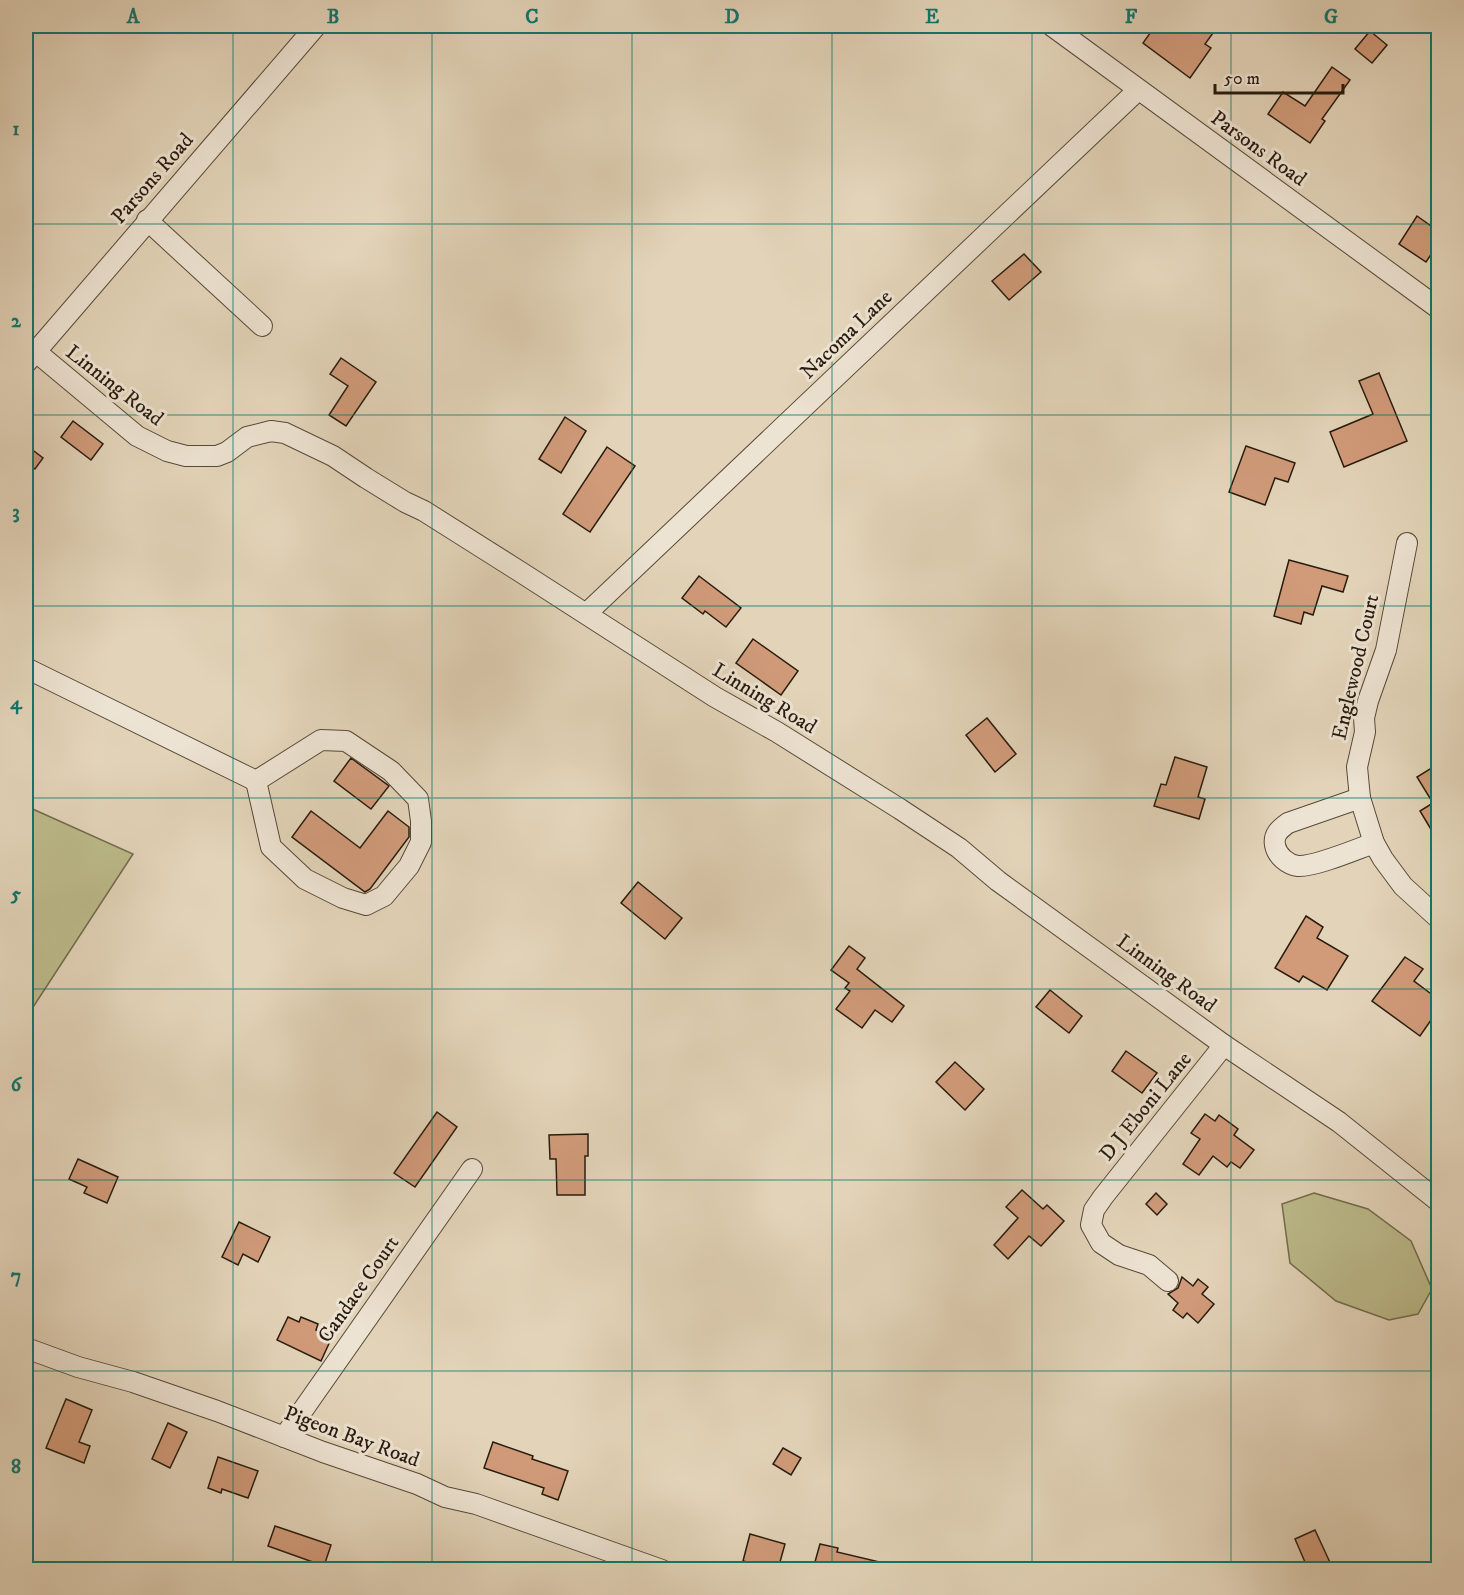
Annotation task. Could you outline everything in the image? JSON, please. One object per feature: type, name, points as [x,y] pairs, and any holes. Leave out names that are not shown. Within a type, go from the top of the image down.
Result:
[{"type":"street","name":"Parsons Road","points":[[30,357],[316,26]]},
{"type":"street","name":"Parsons Road","points":[[1052,26],[1438,308]]},
{"type":"street","name":"Nacoma Lane","points":[[587,614],[1138,90]]},
{"type":"street","points":[[147,220],[262,326]]},
{"type":"street","name":"Linning Road","points":[[30,357],[148,443],[186,456],[217,456],[227,452],[247,437],[271,430],[285,433],[333,456],[959,848],[998,881],[1224,1045],[1339,1122],[1438,1201]]},
{"type":"street","name":"Englewood Court","points":[[1407,543],[1386,650],[1364,718],[1365,732],[1357,767],[1360,798],[1374,843],[1391,872],[1438,918]]},
{"type":"street","points":[[26,668],[256,781]]},
{"type":"street","points":[[321,740],[346,741],[391,771],[418,800],[421,842],[409,866],[384,896],[366,905],[343,898],[305,879],[271,848],[256,781],[321,740]]},
{"type":"street","points":[[1360,798],[1288,823],[1279,829],[1275,845],[1284,860],[1300,866],[1374,843]]},
{"type":"street","name":"D J Eboni Lane","points":[[1168,1281],[1149,1265],[1119,1255],[1101,1243],[1091,1225],[1094,1210],[1224,1045]]},
{"type":"street","name":"Candace Court","points":[[284,1437],[472,1169]]},
{"type":"street","name":"Pigeon Bay Road","points":[[26,1348],[133,1382],[385,1472],[445,1497],[476,1504],[662,1569]]},
{"type":"shaded area","points":[[26,806],[133,854],[26,1018]]},
{"type":"shaded area","points":[[1314,1193],[1368,1209],[1411,1241],[1432,1289],[1418,1314],[1389,1320],[1336,1301],[1290,1263],[1282,1204]]},
{"type":"building","points":[[1155,26],[1179,26],[1187,31],[1191,26],[1218,26],[1205,44],[1211,48],[1190,78],[1143,43]]},
{"type":"building","points":[[1370,31],[1387,45],[1372,63],[1355,49]]},
{"type":"building","points":[[1332,67],[1350,80],[1322,119],[1325,121],[1310,143],[1268,114],[1283,92],[1305,106]]},
{"type":"building","points":[[1417,216],[1438,231],[1438,244],[1426,262],[1399,244]]},
{"type":"building","points":[[1024,254],[1041,272],[1009,300],[992,281]]},
{"type":"building","points":[[341,358],[376,382],[346,426],[329,415],[348,386],[330,374]]},
{"type":"building","points":[[1379,373],[1407,441],[1344,467],[1330,432],[1373,414],[1359,381]]},
{"type":"building","points":[[565,417],[586,431],[561,473],[539,459]]},
{"type":"building","points":[[73,421],[103,444],[91,460],[61,437]]},
{"type":"building","points":[[26,445],[43,458],[35,469],[26,462]]},
{"type":"building","points":[[1246,446],[1295,463],[1288,482],[1275,478],[1265,505],[1229,492]]},
{"type":"building","points":[[607,447],[635,466],[590,532],[563,514]]},
{"type":"building","points":[[1289,560],[1348,576],[1343,592],[1322,586],[1313,615],[1304,612],[1301,624],[1274,616]]},
{"type":"building","points":[[699,576],[741,608],[726,627],[705,611],[703,614],[682,598]]},
{"type":"building","points":[[753,639],[798,671],[781,695],[736,663]]},
{"type":"building","points":[[987,718],[1016,754],[995,772],[966,735]]},
{"type":"building","points":[[1175,757],[1207,767],[1198,797],[1205,799],[1199,819],[1154,806],[1161,784],[1166,785]]},
{"type":"building","points":[[351,758],[389,786],[371,809],[334,781]]},
{"type":"building","points":[[1438,764],[1438,841],[1420,811],[1433,803],[1417,777]]},
{"type":"building","points":[[311,811],[360,848],[388,811],[409,827],[409,837],[370,889],[365,892],[292,837]]},
{"type":"building","points":[[638,882],[682,918],[665,939],[621,903]]},
{"type":"building","points":[[1306,916],[1323,927],[1317,938],[1348,956],[1327,990],[1303,976],[1299,982],[1275,968]]},
{"type":"building","points":[[849,946],[865,958],[857,969],[904,1006],[892,1022],[875,1010],[862,1028],[836,1009],[850,991],[845,988],[849,983],[831,970]]},
{"type":"building","points":[[1405,957],[1423,969],[1414,981],[1438,999],[1438,1010],[1420,1036],[1372,1001]]},
{"type":"building","points":[[1050,990],[1082,1016],[1069,1033],[1036,1007]]},
{"type":"building","points":[[1126,1051],[1157,1073],[1142,1093],[1112,1071]]},
{"type":"building","points":[[955,1062],[984,1089],[965,1110],[936,1082]]},
{"type":"building","points":[[437,1112],[457,1127],[415,1187],[394,1173]]},
{"type":"building","points":[[1205,1114],[1215,1121],[1219,1115],[1238,1129],[1234,1135],[1254,1150],[1240,1168],[1231,1162],[1227,1167],[1213,1156],[1199,1175],[1183,1164],[1200,1139],[1191,1133]]},
{"type":"building","points":[[588,1134],[588,1156],[585,1156],[585,1195],[557,1195],[556,1159],[550,1159],[549,1135]]},
{"type":"building","points":[[78,1159],[118,1177],[107,1203],[84,1193],[87,1187],[69,1179]]},
{"type":"building","points":[[1022,1190],[1043,1209],[1047,1205],[1064,1221],[1041,1246],[1029,1236],[1008,1259],[994,1245],[1018,1218],[1006,1207]]},
{"type":"building","points":[[1156,1193],[1167,1204],[1157,1215],[1146,1204]]},
{"type":"building","points":[[239,1222],[270,1237],[258,1262],[243,1254],[238,1265],[222,1257]]},
{"type":"building","points":[[1182,1277],[1193,1286],[1198,1279],[1208,1287],[1202,1294],[1214,1304],[1198,1323],[1187,1313],[1183,1318],[1173,1310],[1178,1303],[1168,1294],[1178,1288]]},
{"type":"building","points":[[288,1317],[299,1322],[301,1317],[318,1324],[316,1330],[332,1337],[321,1361],[277,1340]]},
{"type":"building","points":[[66,1399],[92,1410],[79,1442],[90,1446],[84,1463],[46,1448]]},
{"type":"building","points":[[168,1423],[187,1432],[170,1468],[152,1459]]},
{"type":"building","points":[[493,1442],[568,1471],[558,1500],[542,1494],[544,1488],[484,1468]]},
{"type":"building","points":[[783,1448],[801,1458],[791,1475],[773,1464]]},
{"type":"building","points":[[218,1457],[258,1471],[248,1498],[222,1489],[221,1493],[208,1488]]},
{"type":"building","points":[[275,1526],[331,1545],[324,1566],[268,1546]]},
{"type":"building","points":[[1315,1530],[1333,1569],[1308,1569],[1295,1539]]},
{"type":"building","points":[[750,1534],[785,1544],[778,1569],[743,1561]]},
{"type":"building","points":[[820,1544],[838,1548],[837,1552],[888,1564],[887,1569],[813,1569]]}]
